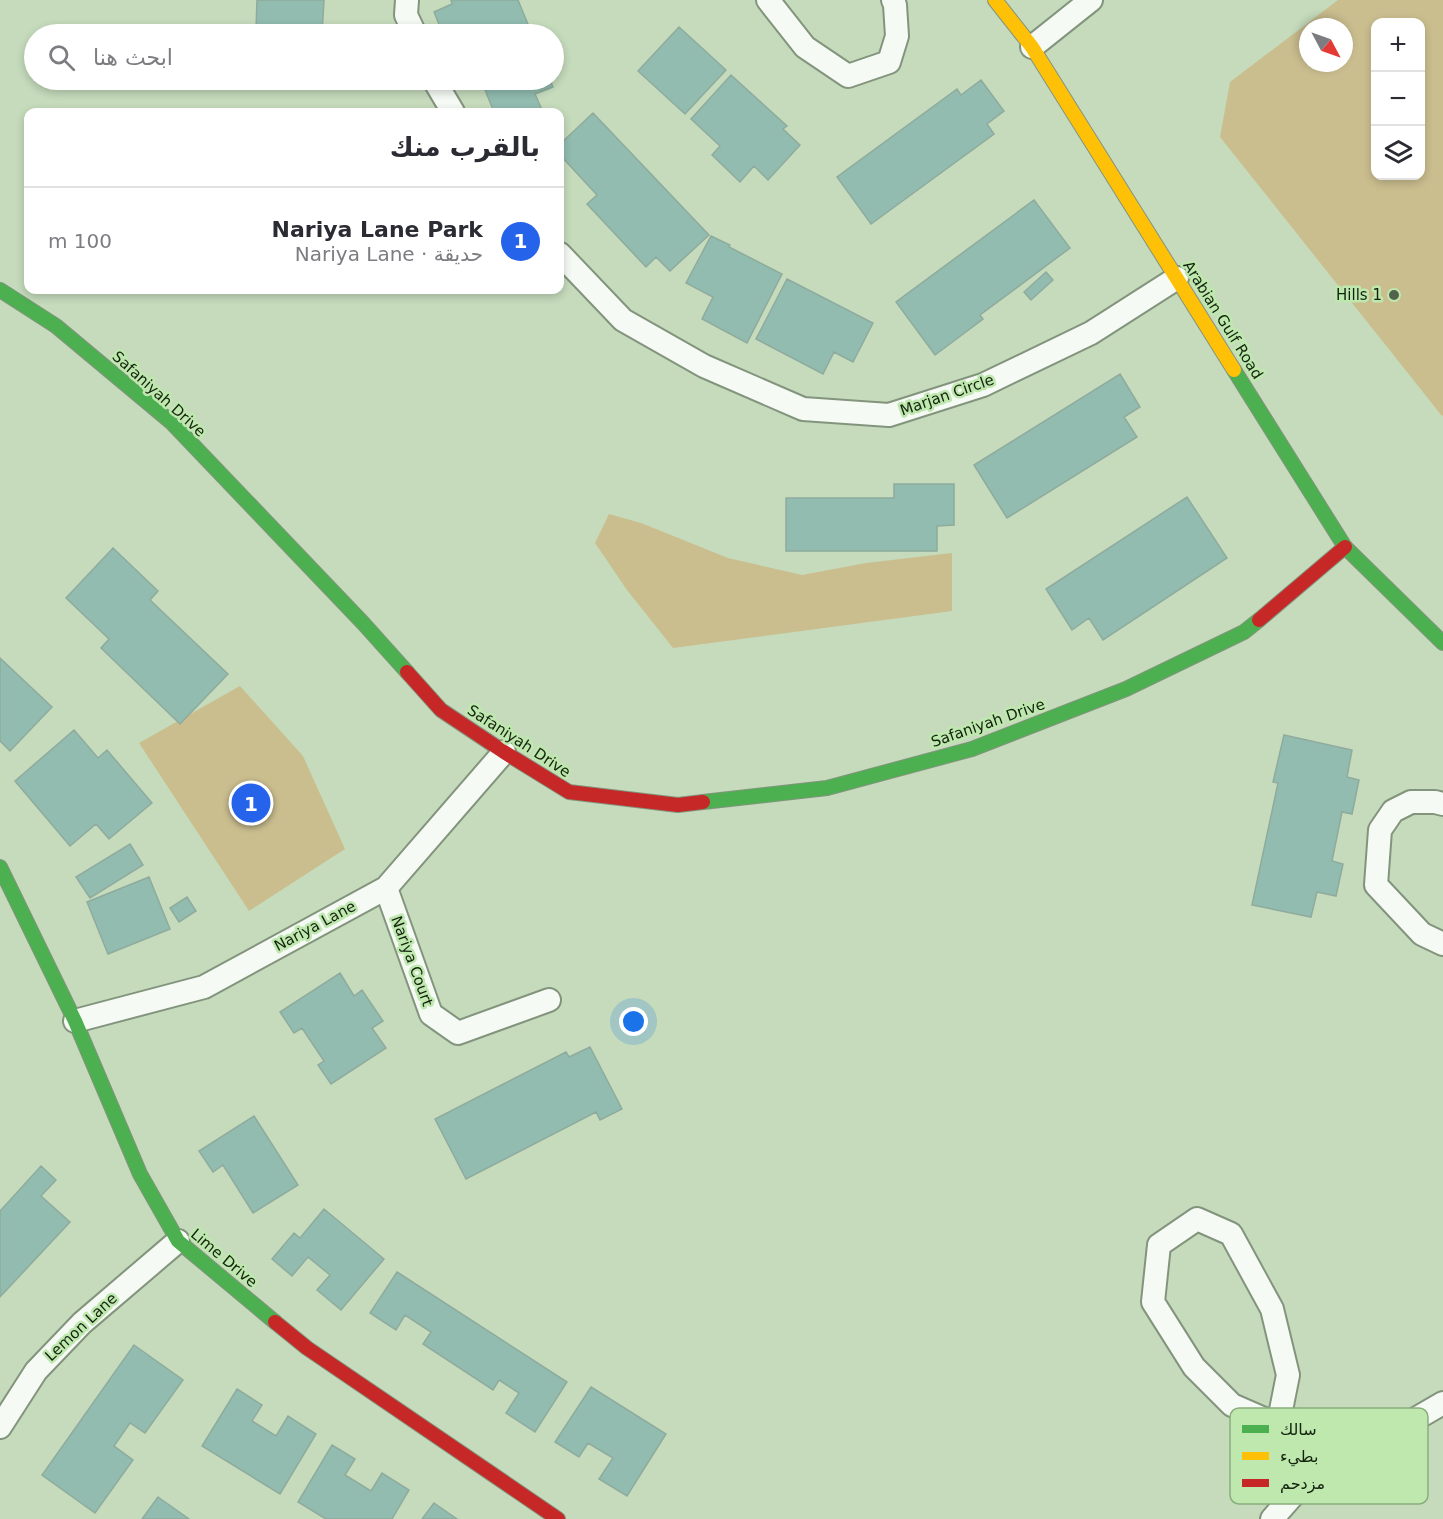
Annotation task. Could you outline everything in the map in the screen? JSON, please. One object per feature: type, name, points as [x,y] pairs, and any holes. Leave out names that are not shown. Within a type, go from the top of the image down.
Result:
[{"type":"street","points":[[407,0],[406,15],[410,24]]},
{"type":"street","points":[[768,0],[805,48],[848,76],[889,62],[897,36],[896,5],[893,0]]},
{"type":"street","name":"Arabian Gulf Road","points":[[994,0],[1032,46],[1346,547],[1443,643]]},
{"type":"street","points":[[1032,46],[1091,0]]},
{"type":"street","points":[[440,90],[451,108]]},
{"type":"street","name":"Marjan Circle","points":[[564,258],[623,320],[704,366],[803,409],[889,415],[983,385],[1091,333],[1178,278]]},
{"type":"street","name":"Safaniyah Drive","points":[[0,290],[56,327],[171,422],[363,623],[441,710],[569,792],[678,805],[827,788],[972,749],[1126,689],[1244,632],[1346,547]]},
{"type":"street","name":"Nariya Lane","points":[[75,1021],[204,987],[386,888],[504,752]]},
{"type":"street","points":[[1443,804],[1411,802],[1393,811],[1380,830],[1376,885],[1422,934],[1443,944]]},
{"type":"street","name":"Lime Drive","points":[[0,867],[75,1021],[140,1174],[178,1241],[307,1348],[558,1519]]},
{"type":"street","name":"Nariya Court","points":[[386,888],[431,1014],[458,1033],[549,1000]]},
{"type":"street","points":[[1239,1408],[1232,1405],[1194,1366],[1153,1302],[1160,1245],[1197,1219],[1231,1234],[1272,1309],[1288,1375],[1281,1408]]},
{"type":"street","name":"Lemon Lane","points":[[0,1426],[36,1371],[82,1323],[178,1241]]},
{"type":"street","points":[[1428,1412],[1443,1403]]},
{"type":"street","points":[[1272,1519],[1285,1504]]},
{"type":"shaded area","name":"Hills 1","points":[[1338,0],[1443,0],[1442,416],[1220,137],[1230,82],[1299,30],[1299,72],[1353,72],[1353,18],[1314,18]]},
{"type":"shaded area","points":[[609,514],[641,523],[728,558],[802,575],[866,563],[952,553],[952,611],[673,648],[627,590],[595,543]]},
{"type":"shaded area","points":[[240,686],[303,756],[345,849],[249,911],[139,743]]},
{"type":"building","points":[[257,0],[324,0],[323,24],[256,24]]},
{"type":"building","points":[[451,0],[518,0],[528,24],[439,24],[434,12],[452,4]]},
{"type":"building","points":[[679,27],[726,70],[685,114],[638,71]]},
{"type":"building","points":[[731,75],[787,126],[783,129],[800,145],[768,180],[754,166],[740,182],[712,155],[720,146],[691,119]]},
{"type":"building","points":[[981,80],[1004,111],[987,124],[994,134],[871,224],[837,177],[957,89],[961,95]]},
{"type":"building","points":[[485,90],[545,90],[535,94],[541,108],[492,108]]},
{"type":"building","points":[[593,113],[709,235],[670,271],[656,257],[646,267],[587,204],[597,195],[564,159],[564,140]]},
{"type":"building","points":[[1034,200],[1070,248],[980,315],[983,319],[935,355],[896,302]]},
{"type":"building","points":[[711,236],[782,274],[747,343],[702,319],[713,297],[686,283]]},
{"type":"building","points":[[1046,272],[1053,280],[1031,300],[1024,292]]},
{"type":"building","points":[[787,279],[873,323],[853,362],[834,352],[823,374],[756,339]]},
{"type":"building","points":[[1120,374],[1140,407],[1124,417],[1137,437],[1007,518],[974,465]]},
{"type":"building","points":[[894,484],[954,484],[954,525],[937,526],[937,551],[786,551],[786,498],[894,498]]},
{"type":"building","points":[[1187,497],[1227,558],[1103,640],[1089,618],[1072,630],[1046,589]]},
{"type":"building","points":[[113,548],[158,591],[150,600],[228,674],[180,724],[101,648],[109,639],[66,598]]},
{"type":"building","points":[[0,658],[52,707],[10,751],[0,741]]},
{"type":"building","points":[[74,730],[98,758],[107,750],[152,803],[109,839],[96,824],[70,846],[15,781]]},
{"type":"building","points":[[1284,735],[1352,750],[1347,777],[1359,780],[1352,814],[1342,812],[1332,861],[1343,864],[1336,896],[1317,892],[1311,917],[1252,905],[1278,783],[1273,782]]},
{"type":"building","points":[[130,844],[143,865],[90,898],[76,877]]},
{"type":"building","points":[[149,877],[170,929],[108,954],[87,902]]},
{"type":"building","points":[[187,897],[196,911],[179,922],[170,908]]},
{"type":"building","points":[[340,973],[354,996],[362,990],[383,1021],[372,1028],[386,1048],[331,1084],[318,1065],[324,1061],[302,1028],[294,1033],[280,1012]]},
{"type":"building","points":[[590,1047],[622,1109],[600,1120],[596,1112],[466,1179],[435,1119],[566,1052],[569,1057]]},
{"type":"building","points":[[254,1116],[298,1185],[253,1213],[223,1165],[213,1172],[199,1151]]},
{"type":"building","points":[[41,1166],[56,1180],[41,1196],[70,1222],[0,1297],[0,1211]]},
{"type":"building","points":[[324,1209],[384,1259],[341,1310],[317,1290],[330,1275],[308,1257],[292,1276],[272,1259],[294,1233],[300,1238]]},
{"type":"building","points":[[397,1272],[567,1382],[535,1432],[506,1413],[519,1393],[499,1380],[493,1390],[423,1344],[431,1332],[405,1315],[396,1330],[370,1313]]},
{"type":"building","points":[[134,1345],[183,1380],[145,1433],[130,1423],[114,1446],[133,1460],[95,1513],[42,1475]]},
{"type":"building","points":[[591,1387],[666,1434],[627,1496],[599,1479],[613,1458],[588,1443],[579,1457],[555,1442]]},
{"type":"building","points":[[237,1389],[262,1405],[252,1421],[276,1436],[288,1416],[316,1434],[280,1494],[202,1446]]},
{"type":"building","points":[[332,1445],[355,1459],[345,1475],[371,1491],[382,1473],[409,1490],[392,1519],[326,1519],[298,1502]]},
{"type":"building","points":[[158,1497],[189,1519],[142,1519]]},
{"type":"building","points":[[434,1503],[457,1519],[422,1519]]},
{"type":"traffic: fast","points":[[0,290],[56,326],[171,422],[407,672]]},
{"type":"traffic: fast","points":[[1234,370],[1345,547],[1443,643]]},
{"type":"traffic: fast","points":[[703,802],[827,788],[972,749],[1126,689],[1244,632],[1259,620]]},
{"type":"traffic: fast","points":[[0,867],[75,1021],[140,1174],[178,1241],[275,1322]]},
{"type":"traffic: slow","points":[[995,0],[1032,47],[1234,370]]},
{"type":"traffic: jam","points":[[1259,620],[1345,547]]},
{"type":"traffic: jam","points":[[407,672],[441,710],[569,792],[678,805],[703,802]]},
{"type":"traffic: jam","points":[[275,1322],[307,1348],[558,1519]]},
{"type":"place","name":"Hills 1","points":[[1394,295]]},
{"type":"place","name":"Nariya Lane Park","points":[[251,803]]}]
